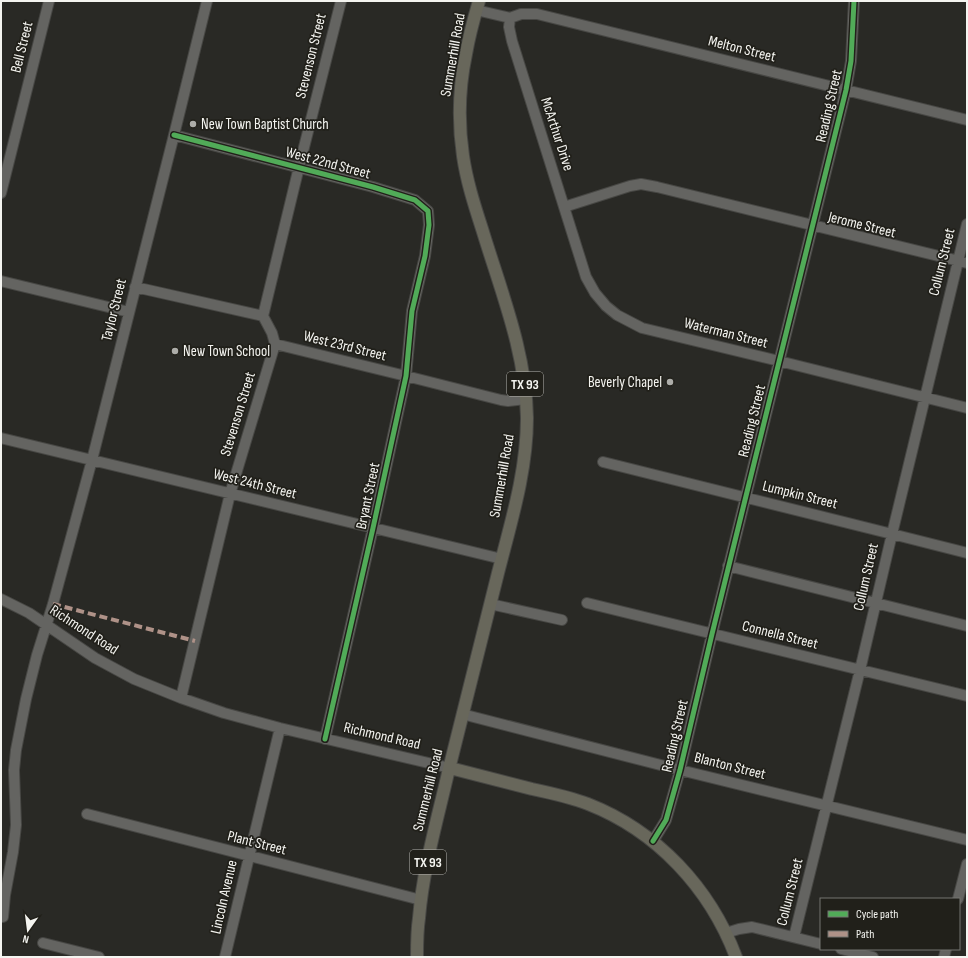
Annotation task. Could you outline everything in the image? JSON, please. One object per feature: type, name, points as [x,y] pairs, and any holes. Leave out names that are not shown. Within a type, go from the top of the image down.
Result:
[{"type":"main road","name":"Summerhill Road","points":[[417,957],[418,918],[431,844],[462,714],[515,506],[523,468],[526,434],[526,400],[519,348],[471,196],[462,151],[460,115],[461,85],[466,54],[478,6]]},
{"type":"main road","name":"Richmond Road","points":[[450,768],[566,797],[588,804],[619,819],[653,841],[682,869],[700,890],[715,912],[736,957]]},
{"type":"street","name":"Bell Street","points":[[1,194],[49,1]]},
{"type":"street","name":"Taylor Street","points":[[3,917],[16,825],[14,770],[16,750],[26,699],[92,460],[207,1]]},
{"type":"street","name":"Stevenson Street","points":[[263,316],[341,1]]},
{"type":"street","name":"Reading Street","points":[[653,841],[666,820],[680,770],[728,566],[846,90],[851,61],[854,1]]},
{"type":"street","points":[[478,6],[510,18]]},
{"type":"street","name":"Melton Street","points":[[510,18],[521,14],[537,14],[967,120]]},
{"type":"street","name":"McArthur Drive","points":[[510,18],[509,27],[512,41],[580,258]]},
{"type":"street","name":"West 22nd Street","points":[[174,135],[299,167],[415,200],[428,211],[429,225],[425,256]]},
{"type":"street","name":"Jerome Street","points":[[564,207],[630,186],[641,184],[962,262]]},
{"type":"street","name":"Collum Street","points":[[794,937],[925,398],[962,262],[967,224]]},
{"type":"street","name":"Bryant Street","points":[[325,739],[406,376],[412,311],[425,256]]},
{"type":"street","name":"Waterman Street","points":[[580,258],[586,277],[595,293],[606,306],[617,316],[642,328],[967,408]]},
{"type":"street","points":[[1,280],[129,312]]},
{"type":"street","points":[[135,287],[263,316],[272,333],[275,344]]},
{"type":"street","name":"Stevenson Street","points":[[181,698],[230,494],[275,344]]},
{"type":"street","name":"West 23rd Street","points":[[275,344],[501,400],[526,400]]},
{"type":"street","name":"West 24th Street","points":[[1,438],[502,559]]},
{"type":"street","name":"Lumpkin Street","points":[[602,462],[967,553]]},
{"type":"street","points":[[728,566],[967,626]]},
{"type":"street","name":"Richmond Road","points":[[1,599],[29,613],[95,658],[134,679],[181,698],[224,713],[280,728],[450,768]]},
{"type":"street","name":"Connella Street","points":[[586,603],[967,696]]},
{"type":"street","points":[[490,604],[562,620]]},
{"type":"street","name":"Blanton Street","points":[[462,714],[680,770],[967,840]]},
{"type":"street","name":"Lincoln Avenue","points":[[225,957],[280,728]]},
{"type":"street","name":"Plant Street","points":[[87,814],[421,900]]},
{"type":"street","points":[[958,898],[967,864]]},
{"type":"street","points":[[726,933],[739,929],[752,928],[820,944]]},
{"type":"street","points":[[43,943],[99,957]]},
{"type":"street","points":[[845,950],[873,957]]},
{"type":"marked path","points":[[53,604],[195,641]]},
{"type":"cycle path","points":[[653,841],[666,820],[680,770],[846,90],[851,61],[854,1]]},
{"type":"cycle path","points":[[174,135],[373,187],[415,200],[428,211],[429,225],[425,256],[412,311],[406,376],[325,739]]},
{"type":"place","name":"New Town Baptist Church","points":[[193,124]]},
{"type":"place","name":"New Town School","points":[[175,351]]},
{"type":"place","name":"Beverly Chapel","points":[[670,382]]}]
